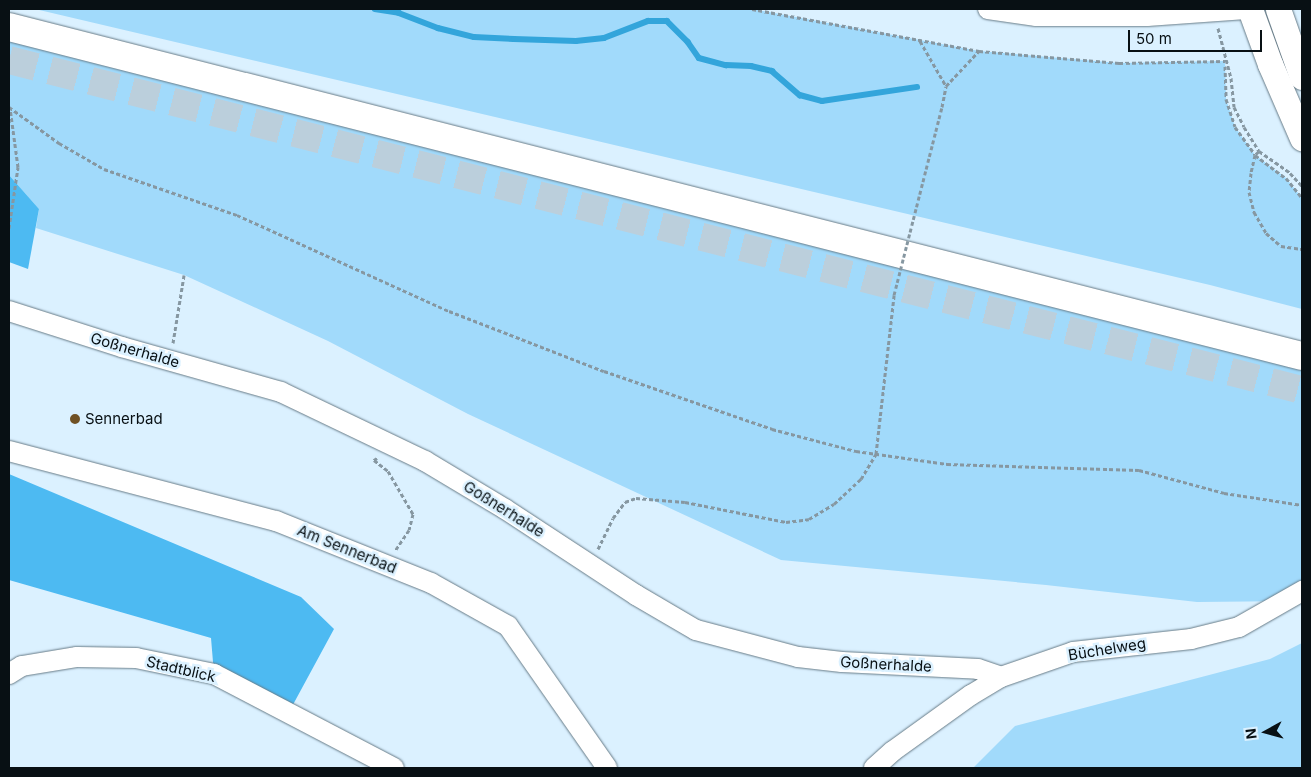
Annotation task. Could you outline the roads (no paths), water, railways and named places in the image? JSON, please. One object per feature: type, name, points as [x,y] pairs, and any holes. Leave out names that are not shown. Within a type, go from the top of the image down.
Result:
[{"type":"highway","points":[[9,26],[1302,356]]},
{"type":"street","points":[[988,9],[1036,16],[1146,16],[1248,9],[1302,138]]},
{"type":"street","points":[[1278,9],[1302,77]]},
{"type":"street","name":"Goßnerhalde","points":[[9,311],[281,392],[416,456],[505,508],[636,595],[696,630],[798,657],[842,662],[978,669],[1001,677]]},
{"type":"street","name":"Am Sennerbad","points":[[9,451],[276,521],[431,583],[508,626],[607,768]]},
{"type":"street","name":"Büchelweg","points":[[874,768],[892,751],[971,695],[1001,677],[1073,652],[1191,639],[1239,626],[1302,591]]},
{"type":"street","name":"Stadtblick","points":[[9,674],[22,666],[77,657],[136,658],[214,674],[394,768]]},
{"type":"waterway","points":[[375,9],[399,13],[438,28],[474,37],[514,39],[576,41],[604,38],[648,21],[667,21],[688,42],[699,58],[726,65],[751,66],[772,71],[800,95],[822,101],[917,87]]},
{"type":"tunnel","points":[[9,60],[1302,390]]},
{"type":"place","name":"Sennerbad","points":[[75,419]]}]
